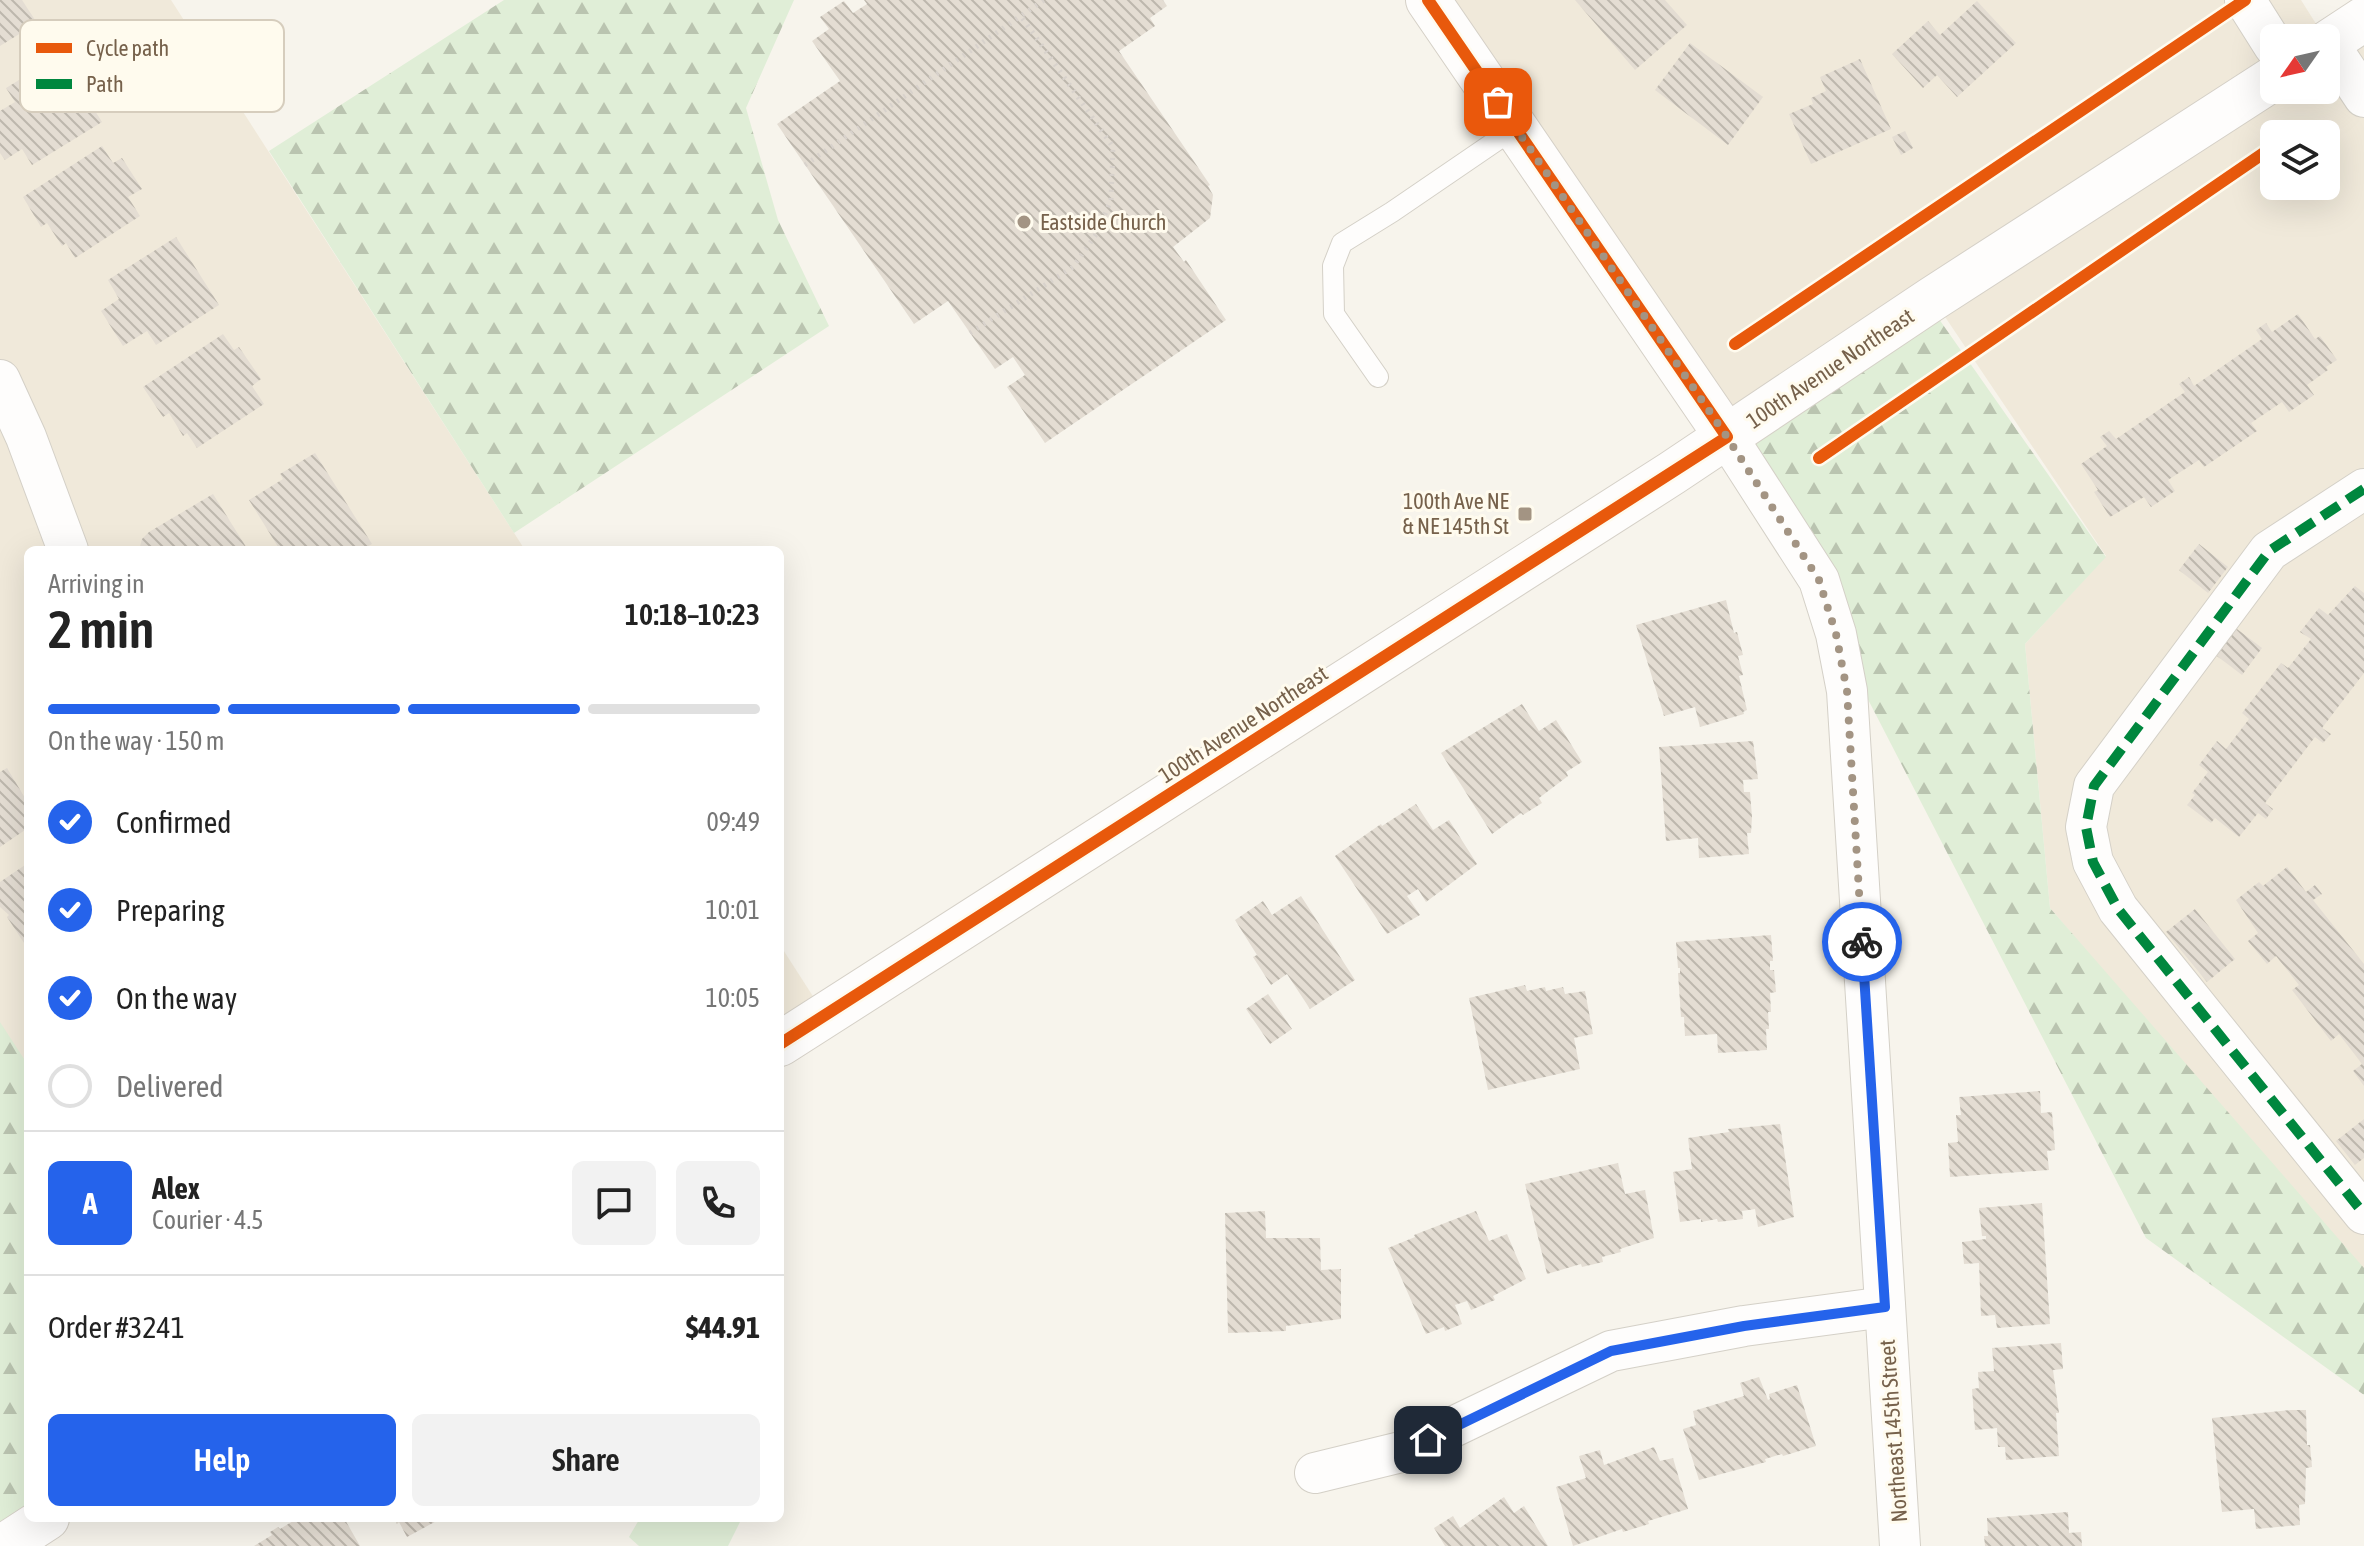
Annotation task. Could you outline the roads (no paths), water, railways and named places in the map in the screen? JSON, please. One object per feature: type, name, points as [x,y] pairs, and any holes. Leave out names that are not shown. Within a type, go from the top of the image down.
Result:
[{"type":"main road","name":"Northeast 145th Street","points":[[1428,0],[1727,437]]},
{"type":"main road","points":[[2340,35],[2364,19]]},
{"type":"main road","name":"100th Avenue Northeast","points":[[784,1041],[1727,437],[1932,299],[2260,87]]},
{"type":"main road","points":[[4,1546],[41,1522]]},
{"type":"street","points":[[2245,0],[2260,24]]},
{"type":"street","points":[[2340,62],[2364,97]]},
{"type":"street","points":[[0,380],[26,437],[67,546]]},
{"type":"street","name":"Northeast 145th Street","points":[[1727,437],[1819,580],[1836,634],[1847,691],[1900,1546]]},
{"type":"street","points":[[2364,489],[2269,551],[2094,786],[2086,827],[2093,862],[2118,909],[2364,1214]]},
{"type":"street","points":[[1315,1473],[1401,1452],[1611,1351],[1744,1326],[1885,1307]]},
{"type":"lane","points":[[1378,377],[1334,314],[1333,266],[1342,243],[1515,128]]},
{"type":"place","name":"Eastside Church","points":[[1024,222]]},
{"type":"place","name":"100th Ave NE & NE 145th St","points":[[1525,514]]}]
